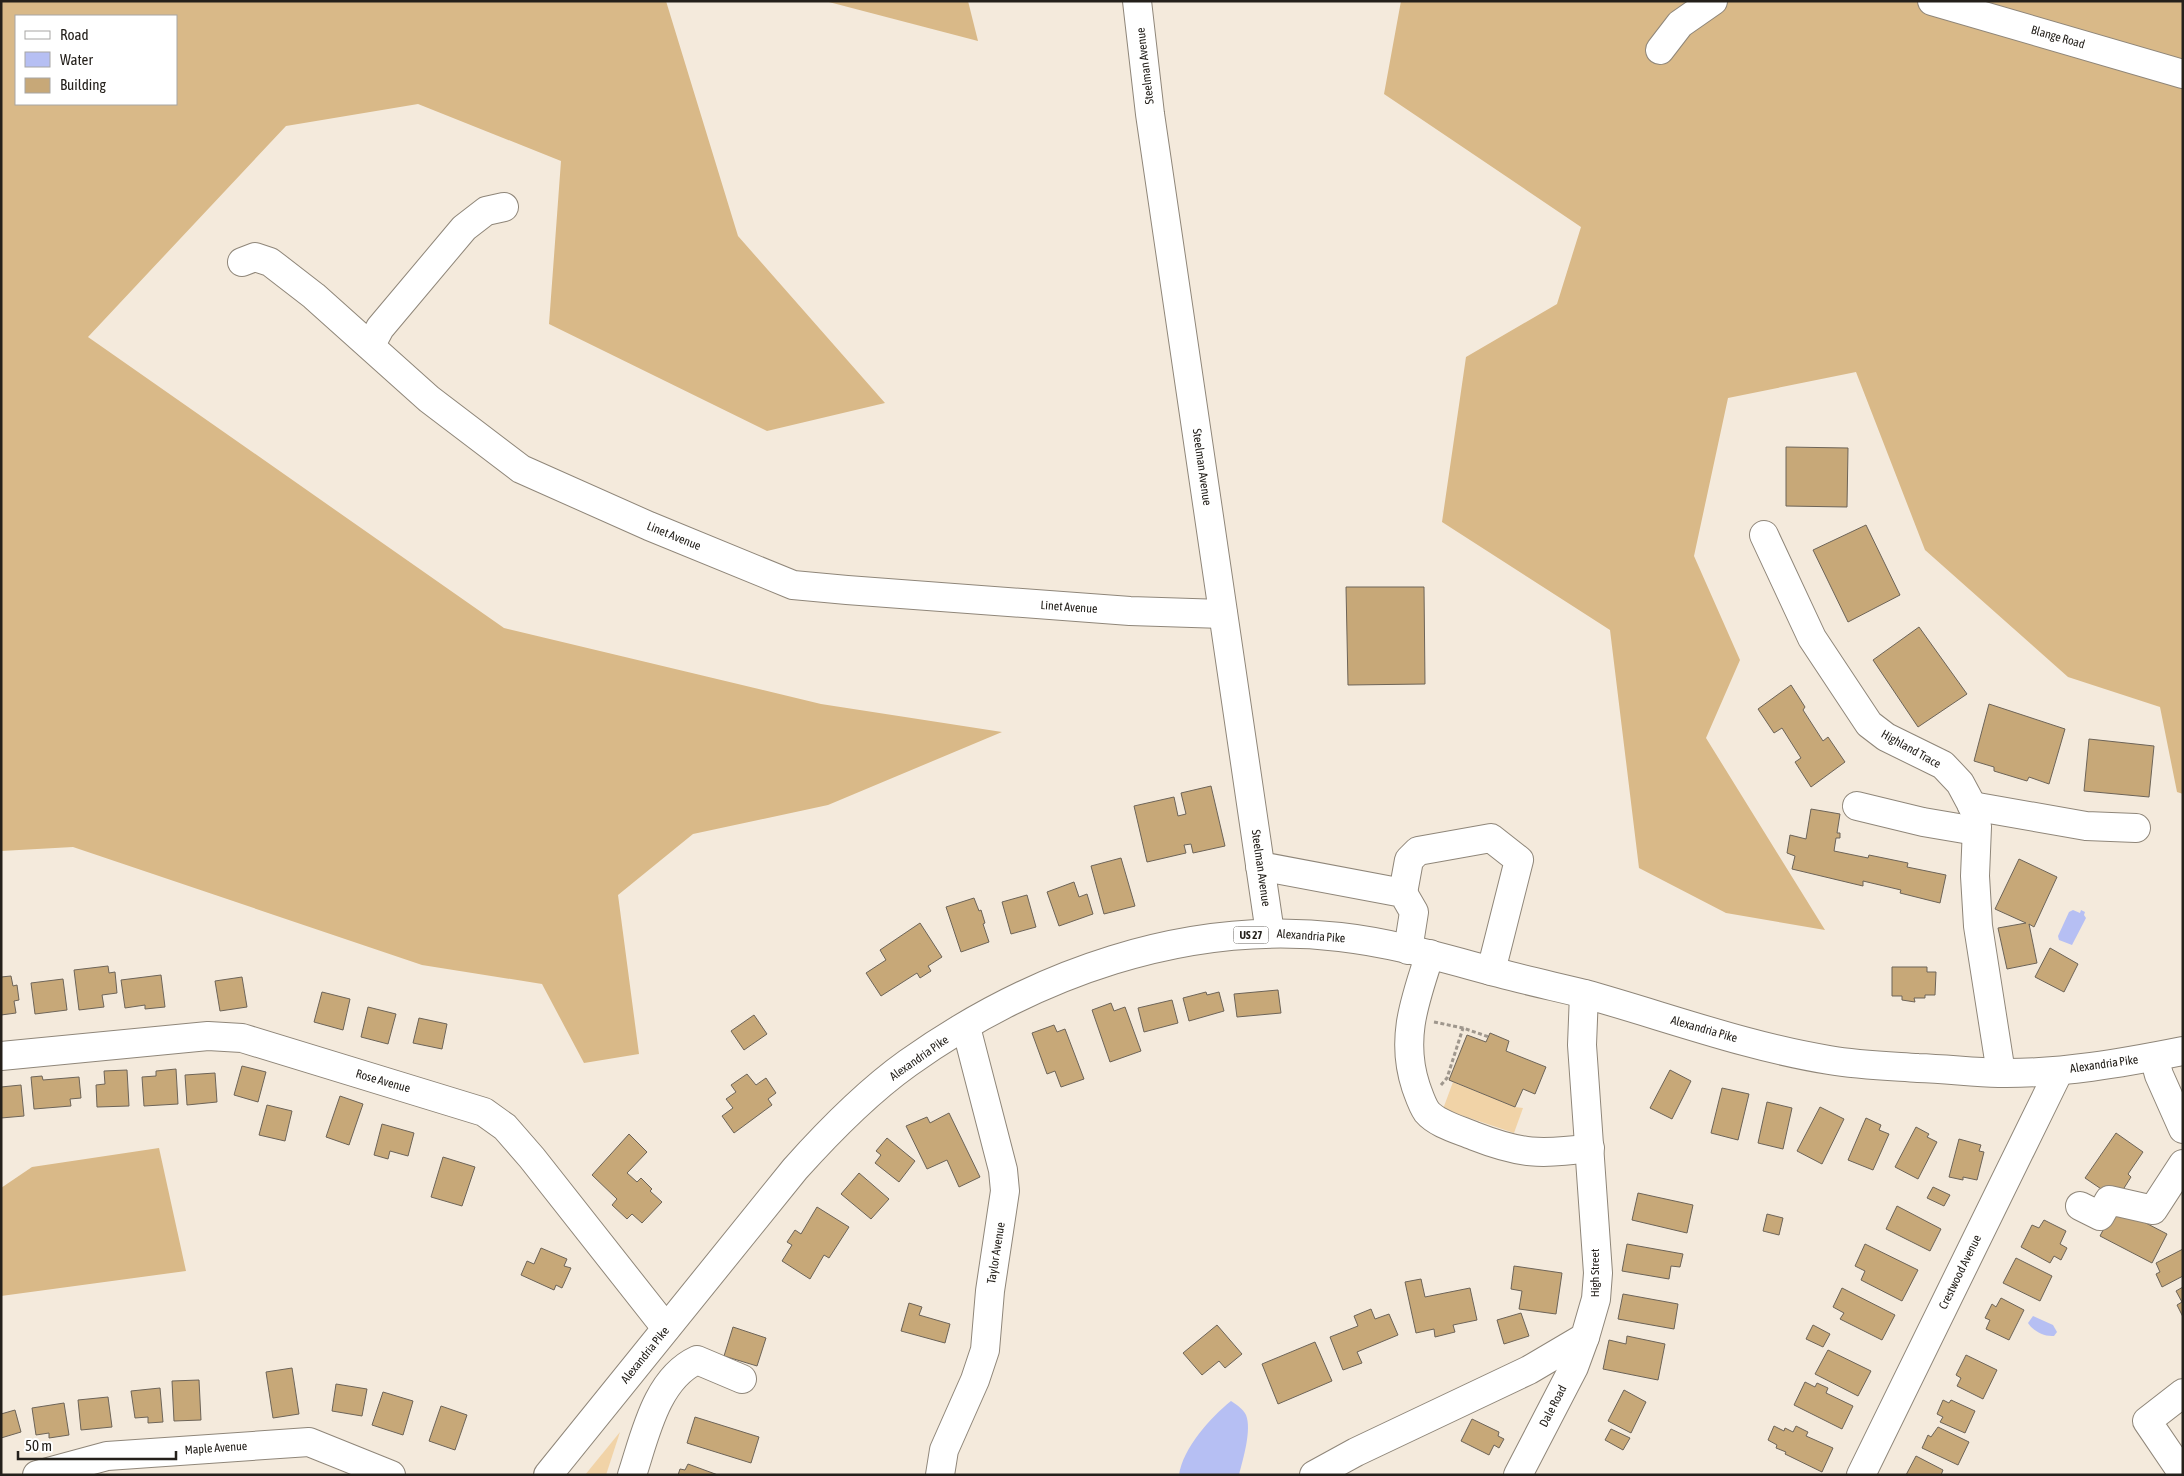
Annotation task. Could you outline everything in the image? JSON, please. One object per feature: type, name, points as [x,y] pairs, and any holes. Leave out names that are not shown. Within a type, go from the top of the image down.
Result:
[{"type":"street","name":"Steelman Avenue","points":[[1137,1],[1151,118],[1270,933]]},
{"type":"street","points":[[1660,50],[1680,24],[1712,1]]},
{"type":"street","name":"Blange Road","points":[[1932,1],[2183,74]]},
{"type":"street","points":[[371,345],[380,328],[464,228],[486,210],[504,207]]},
{"type":"street","name":"Linet Avenue","points":[[242,262],[255,257],[270,262],[314,296],[371,345],[429,399],[521,469],[649,526],[793,585],[1121,611],[1223,614]]},
{"type":"street","name":"Highland Trace","points":[[1764,535],[1812,638],[1869,724],[1886,737],[1943,765],[1960,783],[1974,818],[1978,926],[2001,1073]]},
{"type":"street","points":[[1857,806],[1923,822],[1974,818],[2136,828]]},
{"type":"street","points":[[1491,971],[1519,860],[1491,838],[1418,851],[1409,860],[1403,893],[1414,912],[1419,952],[1408,1039],[1411,1073],[1419,1096],[1428,1112],[1441,1122],[1510,1149],[1546,1153],[1590,1148]]},
{"type":"street","points":[[1260,866],[1403,893]]},
{"type":"street","name":"Alexandria Pike","points":[[548,1475],[795,1169],[830,1130],[906,1065],[1004,1004],[1066,976],[1134,953],[1196,940],[1270,933],[1341,937],[1419,952],[1584,994],[1751,1042],[1828,1060],[2001,1073],[2059,1071],[2183,1051]]},
{"type":"street","name":"High Street","points":[[1584,994],[1582,1045],[1598,1273],[1596,1299],[1585,1337]]},
{"type":"street","name":"Taylor Avenue","points":[[940,1475],[944,1450],[975,1380],[985,1350],[990,1291],[1005,1191],[1003,1170],[966,1027]]},
{"type":"street","name":"Rose Avenue","points":[[1,1056],[208,1036],[228,1036],[242,1038],[484,1112],[505,1127],[532,1158],[666,1328]]},
{"type":"street","points":[[2154,1057],[2159,1075],[2183,1129]]},
{"type":"street","name":"Crestwood Avenue","points":[[1861,1475],[2059,1071]]},
{"type":"street","points":[[2080,1206],[2100,1216],[2109,1200],[2153,1210],[2183,1164]]},
{"type":"street","points":[[1314,1475],[1356,1452],[1529,1370],[1585,1337]]},
{"type":"street","name":"Dale Road","points":[[1518,1475],[1574,1367],[1585,1337]]},
{"type":"street","points":[[632,1475],[657,1400],[685,1366],[697,1360],[742,1379]]},
{"type":"street","points":[[2183,1393],[2147,1421],[2183,1474]]},
{"type":"street","name":"Maple Avenue","points":[[37,1475],[106,1456],[309,1442],[391,1475]]},
{"type":"path","points":[[1412,1017],[1464,1028],[1489,1037]]},
{"type":"path","points":[[1419,1096],[1437,1088],[1447,1078],[1464,1028]]},
{"type":"shaded area","points":[[1,1],[666,1],[738,236],[885,403],[767,431],[549,324],[561,161],[418,104],[286,126],[88,337],[504,628],[821,704],[1002,732],[828,805],[693,834],[618,895],[639,1054],[584,1063],[542,984],[422,965],[73,847],[1,851]]},
{"type":"shaded area","points":[[825,1],[968,1],[978,41]]},
{"type":"shaded area","points":[[1401,1],[2183,1],[2183,794],[2177,792],[2160,707],[2068,677],[1925,550],[1856,372],[1728,398],[1694,556],[1740,660],[1706,738],[1825,930],[1726,913],[1639,868],[1610,630],[1442,522],[1466,357],[1557,304],[1581,227],[1384,94]]},
{"type":"shaded area","points":[[1453,1082],[1515,1107],[1523,1108],[1514,1133],[1443,1109]]},
{"type":"shaded area","points":[[159,1148],[186,1271],[1,1296],[1,1188],[32,1167]]},
{"type":"shaded area","points":[[620,1432],[606,1475],[585,1475]]},
{"type":"water","points":[[2073,910],[2080,913],[2081,910],[2085,912],[2086,918],[2072,945],[2059,940],[2058,936],[2069,912]]},
{"type":"water","points":[[2033,1316],[2053,1325],[2057,1332],[2054,1336],[2039,1333],[2033,1329],[2028,1323]]},
{"type":"water","points":[[1231,1401],[1243,1411],[1248,1421],[1246,1445],[1239,1475],[1179,1475],[1186,1454],[1199,1434]]},
{"type":"building","points":[[1786,447],[1848,448],[1847,507],[1786,506]]},
{"type":"building","points":[[1866,525],[1900,595],[1848,622],[1813,550]]},
{"type":"building","points":[[1346,587],[1424,587],[1425,684],[1348,685]]},
{"type":"building","points":[[1919,627],[1967,694],[1918,727],[1873,660]]},
{"type":"building","points":[[1791,685],[1805,707],[1803,710],[1823,741],[1828,737],[1845,762],[1811,787],[1795,762],[1801,758],[1782,728],[1774,733],[1758,709]]},
{"type":"building","points":[[1989,704],[2065,729],[2049,784],[2029,777],[2027,781],[1994,771],[1994,767],[1974,761]]},
{"type":"building","points":[[2089,739],[2154,746],[2149,797],[2084,791]]},
{"type":"building","points":[[1211,786],[1225,846],[1193,853],[1191,844],[1184,845],[1186,853],[1147,862],[1134,806],[1174,797],[1178,816],[1186,814],[1181,793]]},
{"type":"building","points":[[1811,809],[1840,814],[1837,833],[1840,833],[1840,838],[1836,838],[1834,851],[1868,858],[1869,855],[1908,863],[1907,867],[1946,875],[1940,903],[1900,893],[1901,890],[1863,881],[1863,886],[1792,869],[1795,856],[1787,853],[1790,835],[1806,839]]},
{"type":"building","points":[[1121,858],[1135,906],[1104,914],[1091,866]]},
{"type":"building","points":[[2019,859],[2057,877],[2034,927],[2029,924],[2037,963],[2007,969],[1998,928],[2026,923],[1995,909]]},
{"type":"building","points":[[1074,882],[1079,897],[1087,894],[1093,914],[1059,926],[1047,892]]},
{"type":"building","points":[[1027,895],[1036,927],[1011,934],[1002,902]]},
{"type":"building","points":[[974,898],[979,911],[981,910],[989,942],[961,952],[946,907]]},
{"type":"building","points":[[920,923],[942,957],[928,966],[931,971],[920,978],[917,973],[881,996],[866,973],[886,960],[880,950]]},
{"type":"building","points":[[2050,948],[2078,964],[2064,992],[2035,977]]},
{"type":"building","points":[[108,966],[109,973],[115,972],[117,993],[102,995],[104,1007],[79,1010],[74,970]]},
{"type":"building","points":[[1892,967],[1927,967],[1927,972],[1936,972],[1935,995],[1925,995],[1925,998],[1914,998],[1915,1002],[1902,1000],[1902,996],[1892,996]]},
{"type":"building","points":[[161,975],[165,1007],[145,1009],[145,1005],[125,1008],[121,980]]},
{"type":"building","points":[[11,976],[13,986],[17,985],[19,1000],[14,1001],[16,1013],[1,1015],[1,977]]},
{"type":"building","points":[[242,977],[247,1007],[220,1011],[215,981]]},
{"type":"building","points":[[63,979],[67,1010],[35,1014],[31,983]]},
{"type":"building","points":[[1278,990],[1281,1013],[1237,1017],[1234,994]]},
{"type":"building","points":[[322,992],[350,999],[343,1030],[314,1022]]},
{"type":"building","points":[[1206,992],[1207,995],[1219,992],[1224,1011],[1189,1021],[1183,998]]},
{"type":"building","points":[[1172,1000],[1178,1023],[1144,1032],[1138,1008]]},
{"type":"building","points":[[1111,1003],[1114,1011],[1125,1007],[1141,1051],[1110,1062],[1092,1010]]},
{"type":"building","points":[[368,1007],[396,1014],[388,1044],[361,1037]]},
{"type":"building","points":[[754,1015],[767,1034],[744,1050],[731,1031]]},
{"type":"building","points":[[419,1018],[447,1024],[442,1049],[413,1043]]},
{"type":"building","points":[[1054,1025],[1057,1032],[1065,1029],[1084,1079],[1061,1087],[1055,1071],[1047,1074],[1032,1033]]},
{"type":"building","points":[[1490,1033],[1509,1041],[1506,1051],[1546,1067],[1535,1094],[1523,1089],[1515,1107],[1449,1080],[1467,1035],[1486,1042]]},
{"type":"building","points":[[242,1066],[266,1072],[258,1102],[234,1095]]},
{"type":"building","points":[[176,1069],[178,1104],[144,1106],[142,1077],[156,1076],[156,1071]]},
{"type":"building","points":[[127,1070],[129,1106],[97,1107],[96,1085],[105,1084],[104,1071]]},
{"type":"building","points":[[1670,1070],[1691,1081],[1672,1119],[1650,1108]]},
{"type":"building","points":[[215,1073],[217,1102],[187,1105],[185,1075]]},
{"type":"building","points":[[747,1074],[756,1085],[766,1078],[776,1093],[768,1099],[772,1105],[734,1133],[722,1116],[733,1108],[726,1099],[736,1092],[731,1085]]},
{"type":"building","points":[[42,1076],[43,1080],[79,1077],[81,1098],[70,1099],[71,1106],[34,1109],[31,1077]]},
{"type":"building","points":[[21,1085],[24,1116],[1,1118],[1,1087]]},
{"type":"building","points":[[1722,1088],[1749,1094],[1738,1140],[1711,1133]]},
{"type":"building","points":[[340,1096],[363,1104],[349,1145],[326,1137]]},
{"type":"building","points":[[1767,1102],[1792,1108],[1783,1149],[1758,1143]]},
{"type":"building","points":[[267,1105],[292,1111],[285,1141],[259,1135]]},
{"type":"building","points":[[1820,1107],[1844,1119],[1822,1164],[1797,1151]]},
{"type":"building","points":[[949,1113],[980,1177],[959,1187],[947,1160],[927,1169],[906,1126],[927,1117],[930,1123]]},
{"type":"building","points":[[1866,1118],[1881,1125],[1879,1130],[1889,1134],[1873,1170],[1848,1160]]},
{"type":"building","points":[[382,1124],[414,1133],[408,1156],[390,1151],[388,1159],[374,1155]]},
{"type":"building","points":[[1916,1127],[1929,1134],[1927,1137],[1937,1142],[1918,1179],[1895,1167]]},
{"type":"building","points":[[2116,1133],[2143,1152],[2128,1174],[2131,1177],[2119,1196],[2113,1197],[2085,1178]]},
{"type":"building","points":[[629,1134],[647,1152],[627,1173],[637,1182],[641,1178],[652,1189],[650,1191],[662,1202],[642,1223],[632,1214],[627,1219],[612,1205],[617,1199],[592,1175]]},
{"type":"building","points":[[887,1138],[915,1161],[899,1182],[875,1163],[881,1155],[876,1151]]},
{"type":"building","points":[[1959,1139],[1981,1145],[1979,1151],[1984,1152],[1977,1180],[1949,1177]]},
{"type":"building","points":[[443,1157],[475,1167],[462,1206],[431,1197]]},
{"type":"building","points":[[859,1173],[889,1199],[871,1219],[841,1194]]},
{"type":"building","points":[[1933,1187],[1950,1195],[1944,1206],[1927,1198]]},
{"type":"building","points":[[1638,1193],[1693,1205],[1687,1233],[1632,1220]]},
{"type":"building","points":[[1897,1206],[1941,1229],[1930,1251],[1886,1229]]},
{"type":"building","points":[[817,1207],[849,1227],[829,1258],[824,1255],[810,1279],[782,1261],[792,1245],[787,1242],[795,1230],[801,1234]]},
{"type":"building","points":[[2115,1207],[2167,1234],[2152,1263],[2100,1236]]},
{"type":"building","points":[[1767,1214],[1783,1218],[1779,1235],[1763,1231]]},
{"type":"building","points":[[2044,1220],[2066,1231],[2060,1244],[2067,1248],[2061,1260],[2054,1256],[2050,1263],[2021,1247],[2032,1225],[2039,1228]]},
{"type":"building","points":[[1627,1244],[1683,1254],[1680,1267],[1671,1266],[1669,1279],[1622,1271]]},
{"type":"building","points":[[1865,1244],[1918,1270],[1902,1301],[1861,1280],[1865,1271],[1855,1266]]},
{"type":"building","points":[[541,1248],[567,1259],[564,1266],[571,1268],[562,1288],[556,1285],[554,1290],[521,1275],[527,1261],[534,1264]]},
{"type":"building","points":[[2183,1249],[2183,1276],[2162,1287],[2156,1274],[2160,1272],[2156,1263]]},
{"type":"building","points":[[2016,1258],[2052,1276],[2040,1301],[2003,1283]]},
{"type":"building","points":[[1514,1266],[1562,1273],[1556,1314],[1519,1309],[1522,1291],[1511,1289]]},
{"type":"building","points":[[1421,1279],[1425,1297],[1470,1288],[1477,1320],[1453,1325],[1455,1332],[1435,1337],[1434,1329],[1416,1333],[1405,1282]]},
{"type":"building","points":[[2183,1287],[2183,1317],[2177,1305],[2182,1302],[2176,1291]]},
{"type":"building","points":[[1842,1288],[1895,1315],[1882,1340],[1840,1319],[1844,1313],[1833,1307]]},
{"type":"building","points":[[1623,1294],[1678,1304],[1674,1329],[1618,1319]]},
{"type":"building","points":[[2001,1298],[2024,1310],[2009,1340],[1986,1329],[1990,1320],[1985,1318],[1992,1304],[1996,1307]]},
{"type":"building","points":[[909,1303],[922,1307],[919,1315],[950,1324],[945,1343],[901,1331]]},
{"type":"building","points":[[1371,1309],[1375,1319],[1389,1314],[1398,1335],[1357,1352],[1362,1363],[1343,1370],[1330,1337],[1358,1326],[1354,1316]]},
{"type":"building","points":[[1521,1313],[1529,1336],[1504,1344],[1497,1320]]},
{"type":"building","points":[[1217,1325],[1242,1354],[1225,1368],[1219,1361],[1202,1375],[1183,1353]]},
{"type":"building","points":[[1813,1325],[1830,1334],[1823,1347],[1806,1339]]},
{"type":"building","points":[[733,1327],[766,1338],[757,1366],[724,1356]]},
{"type":"building","points":[[1627,1336],[1665,1344],[1658,1380],[1603,1369],[1609,1340],[1626,1344]]},
{"type":"building","points":[[1315,1342],[1332,1381],[1278,1404],[1262,1364]]},
{"type":"building","points":[[1828,1350],[1871,1371],[1858,1396],[1815,1374]]},
{"type":"building","points":[[1966,1355],[1997,1370],[1983,1399],[1957,1386],[1961,1378],[1956,1375]]},
{"type":"building","points":[[292,1368],[299,1414],[273,1418],[266,1372]]},
{"type":"building","points":[[199,1380],[201,1420],[174,1421],[172,1381]]},
{"type":"building","points":[[1805,1382],[1815,1387],[1817,1383],[1828,1388],[1826,1393],[1853,1406],[1842,1429],[1794,1405]]},
{"type":"building","points":[[336,1384],[367,1389],[362,1416],[332,1411]]},
{"type":"building","points":[[160,1388],[163,1422],[148,1423],[148,1417],[135,1418],[131,1391]]},
{"type":"building","points":[[1624,1390],[1646,1402],[1631,1433],[1608,1421]]},
{"type":"building","points":[[383,1392],[413,1401],[403,1435],[372,1425]]},
{"type":"building","points":[[108,1397],[112,1427],[81,1430],[78,1400]]},
{"type":"building","points":[[1943,1400],[1949,1403],[1951,1400],[1975,1411],[1965,1433],[1940,1422],[1943,1417],[1937,1414]]},
{"type":"building","points":[[64,1403],[69,1435],[49,1438],[49,1433],[36,1435],[32,1408]]},
{"type":"building","points":[[441,1406],[467,1415],[455,1450],[429,1441]]},
{"type":"building","points":[[15,1410],[21,1432],[1,1438],[1,1414]]},
{"type":"building","points":[[695,1417],[759,1437],[751,1463],[687,1443]]},
{"type":"building","points":[[1472,1419],[1499,1432],[1498,1436],[1504,1439],[1499,1448],[1494,1445],[1489,1455],[1461,1441]]},
{"type":"building","points":[[1774,1426],[1784,1431],[1785,1428],[1793,1432],[1796,1426],[1808,1432],[1806,1436],[1833,1448],[1822,1472],[1776,1448],[1777,1445],[1768,1440]]},
{"type":"building","points":[[1938,1427],[1969,1442],[1958,1465],[1922,1448],[1928,1435],[1931,1437]]},
{"type":"building","points":[[1611,1429],[1630,1438],[1623,1450],[1605,1440]]},
{"type":"building","points":[[1916,1456],[1943,1470],[1941,1475],[1906,1475]]},
{"type":"building","points":[[688,1464],[718,1475],[678,1475],[680,1469],[685,1470]]}]
